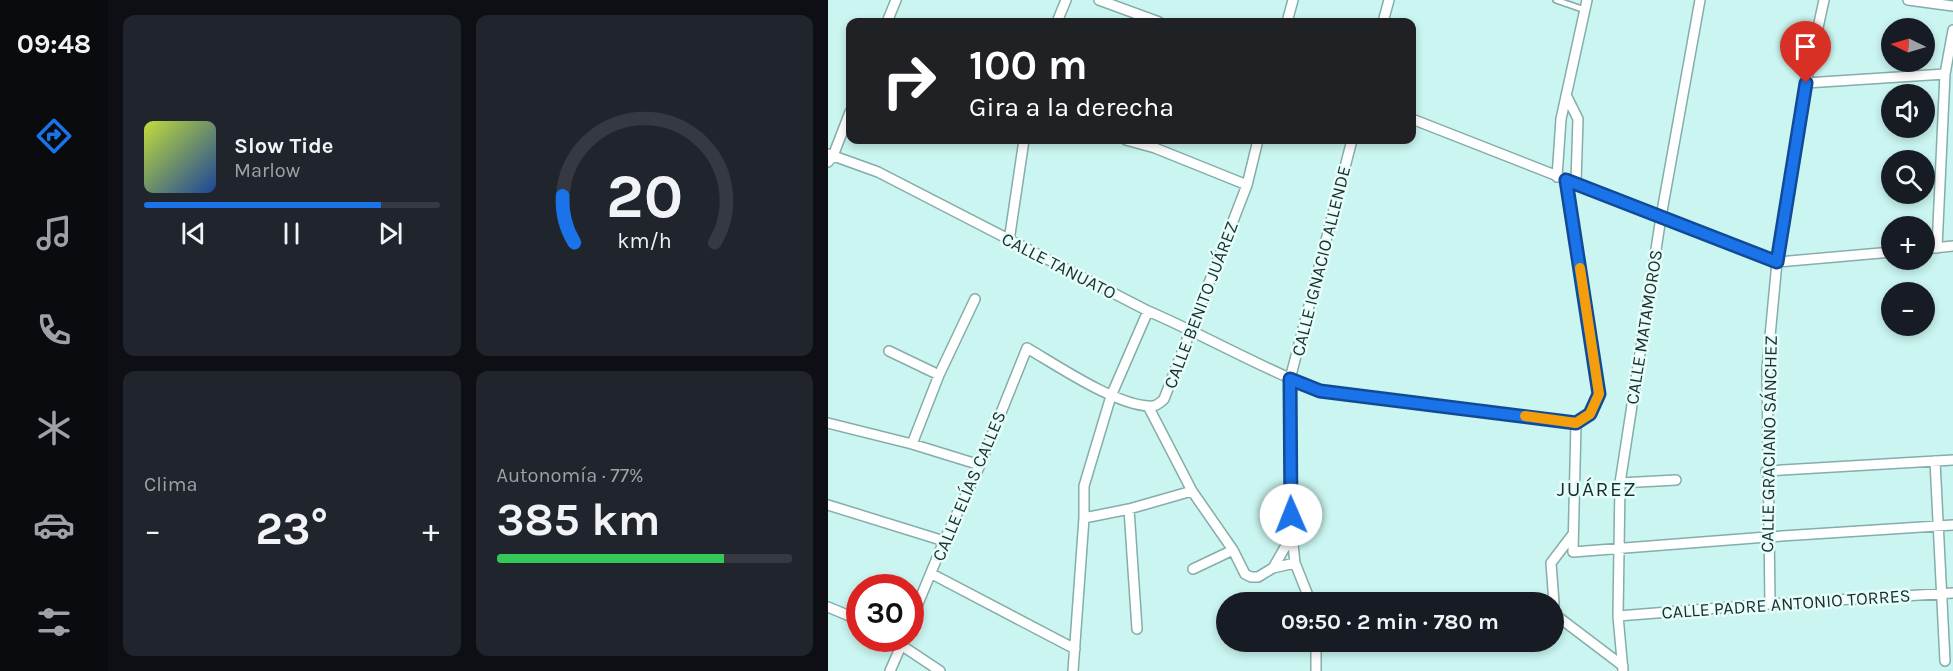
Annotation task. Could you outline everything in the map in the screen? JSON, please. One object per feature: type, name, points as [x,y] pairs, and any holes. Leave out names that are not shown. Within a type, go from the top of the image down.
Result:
[{"type":"street","points":[[889,18],[896,0]]},
{"type":"street","points":[[1059,18],[1066,0]]},
{"type":"street","points":[[1099,0],[1148,18]]},
{"type":"street","points":[[1288,18],[1293,0]]},
{"type":"street","points":[[1384,18],[1389,0]]},
{"type":"street","name":"CALLE MATAMOROS","points":[[1623,668],[1618,616],[1620,483],[1662,217],[1700,0]]},
{"type":"street","name":"CALLE GRACIANO SÁNCHEZ","points":[[1770,604],[1767,537],[1767,368],[1777,262],[1806,83],[1824,0]]},
{"type":"street","points":[[1908,0],[1953,6]]},
{"type":"street","points":[[1586,5],[1561,119],[1566,180],[1599,394],[1590,414],[1576,423],[1573,552],[1953,525]]},
{"type":"street","points":[[1953,30],[1945,74],[1948,102],[1937,248],[1953,246]]},
{"type":"street","points":[[1806,83],[1945,74]]},
{"type":"street","points":[[1566,95],[1578,119],[1566,180]]},
{"type":"street","points":[[830,157],[846,121]]},
{"type":"street","points":[[1416,121],[1777,262],[1881,253]]},
{"type":"street","points":[[1009,241],[1023,144]]},
{"type":"street","points":[[1140,144],[1247,184]]},
{"type":"street","name":"CALLE BENITO JUÁREZ","points":[[1257,144],[1247,184],[1164,399],[1158,405],[1148,406],[1192,491],[1233,550],[1245,574],[1258,577],[1273,568]]},
{"type":"street","name":"CALLE IGNACIO ALLENDE","points":[[1307,592],[1295,563],[1292,535],[1289,445],[1290,379],[1351,144]]},
{"type":"street","name":"CALLE TANUATO","points":[[830,157],[878,172],[1009,241],[1148,310],[1290,379],[1320,391],[1576,423]]},
{"type":"street","points":[[912,444],[939,375],[975,299]]},
{"type":"street","points":[[1074,670],[1084,486],[1111,396],[1148,310]]},
{"type":"street","name":"CALLE ELÍAS CALLES","points":[[924,592],[944,541],[980,465],[1027,348],[1111,396]]},
{"type":"street","points":[[889,351],[939,375]]},
{"type":"street","points":[[1111,396],[1148,406]]},
{"type":"street","points":[[828,423],[912,444],[980,465]]},
{"type":"street","points":[[1767,471],[1953,460]]},
{"type":"street","points":[[1935,461],[1945,661]]},
{"type":"street","points":[[1620,483],[1676,480]]},
{"type":"street","points":[[1084,518],[1129,510],[1192,491]]},
{"type":"street","points":[[828,505],[944,541]]},
{"type":"street","points":[[1129,510],[1137,629]]},
{"type":"street","points":[[1553,592],[1551,563],[1573,534]]},
{"type":"street","points":[[1273,568],[1292,535]]},
{"type":"street","points":[[1193,569],[1233,550]]},
{"type":"street","points":[[1273,568],[1295,563]]},
{"type":"street","points":[[932,574],[1075,649]]},
{"type":"street","name":"CALLE PADRE ANTONIO TORRES","points":[[1618,616],[1953,593]]},
{"type":"street","points":[[828,607],[846,614]]},
{"type":"street","points":[[1564,622],[1623,668]]},
{"type":"street","points":[[890,671],[898,652]]},
{"type":"street","points":[[915,652],[940,671]]},
{"type":"street","points":[[1316,652],[1316,671]]},
{"type":"lane","points":[[1556,0],[1586,5]]},
{"type":"slow traffic","points":[[1525,416],[1576,423],[1590,414],[1599,394],[1580,268]]},
{"type":"district","name":"JUÁREZ","points":[[1597,489]]},
{"type":"route","points":[[1291,515],[1290,379],[1320,391],[1576,423],[1590,414],[1599,394],[1566,180],[1777,262],[1806,83]]}]
